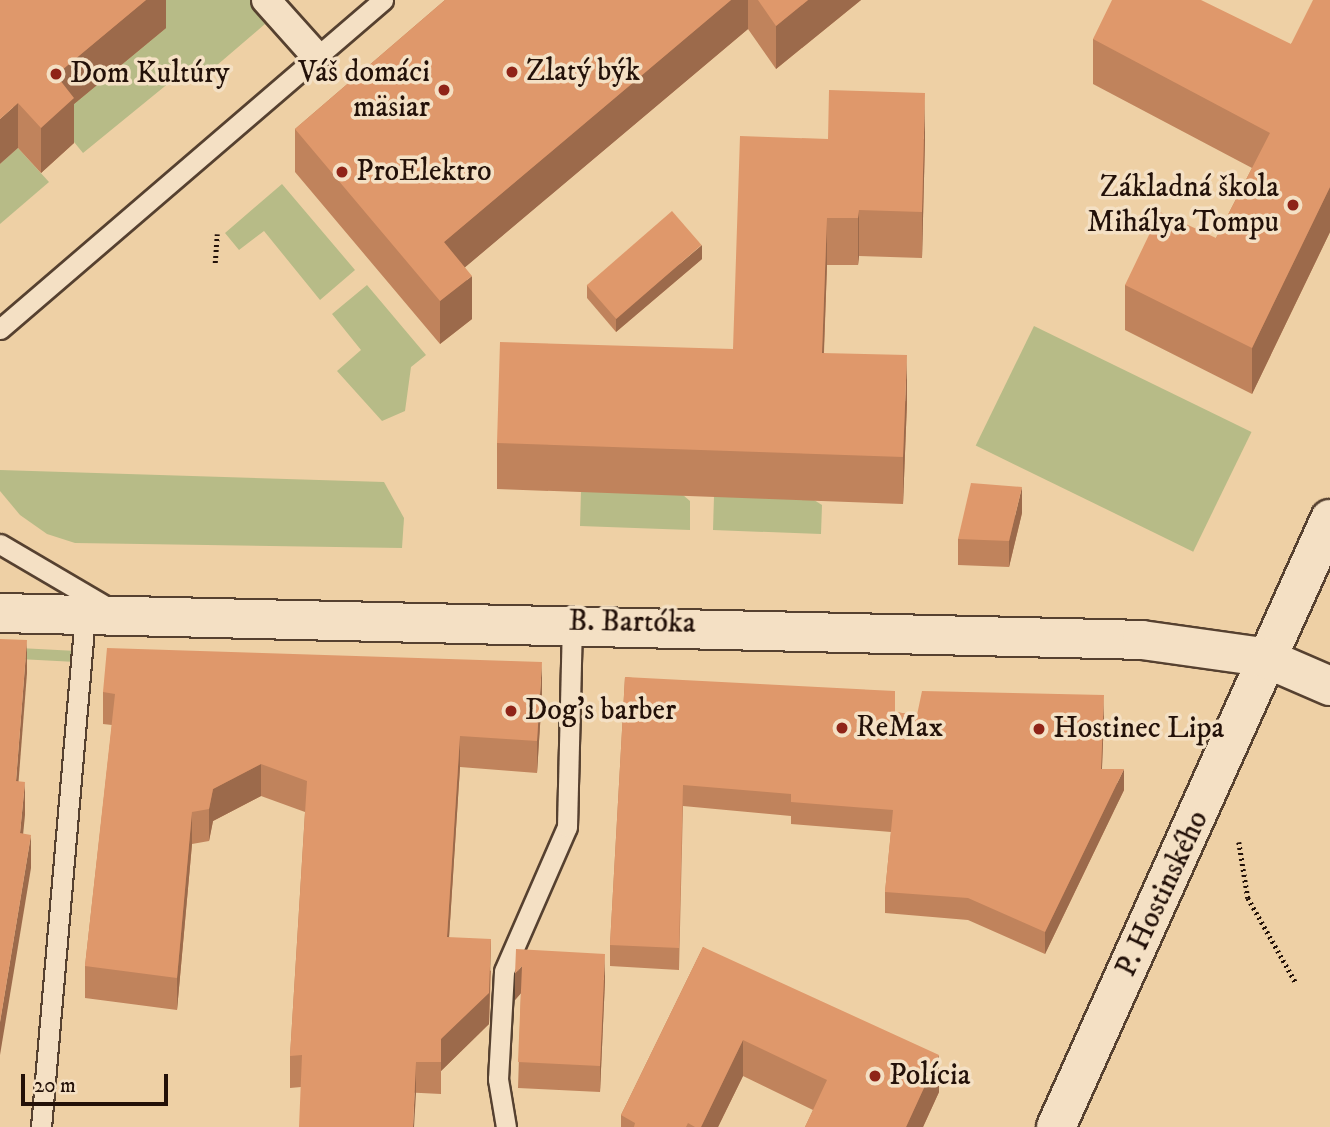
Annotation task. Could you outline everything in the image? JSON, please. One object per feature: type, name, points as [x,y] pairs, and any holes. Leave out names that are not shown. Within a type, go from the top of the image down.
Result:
[{"type":"main road","name":"P. Hostinského","points":[[1056,1127],[1213,787],[1263,657],[1330,519]]},
{"type":"main road","name":"B. Bartóka","points":[[0,613],[572,622],[1143,640],[1263,657],[1330,686]]},
{"type":"street","points":[[266,0],[317,57]]},
{"type":"lane","points":[[0,329],[317,57],[372,4]]},
{"type":"lane","points":[[0,544],[124,617]]},
{"type":"lane","points":[[41,1127],[85,616]]},
{"type":"lane","points":[[506,1127],[498,1079],[504,971],[567,827],[572,622]]},
{"type":"path","points":[[215,263],[218,234]]},
{"type":"path","points":[[1239,842],[1248,898],[1296,984]]},
{"type":"green space","points":[[144,0],[281,0],[261,19],[265,24],[209,72],[197,60],[83,153],[56,120]]},
{"type":"green space","points":[[18,148],[49,182],[0,224],[0,164]]},
{"type":"green space","points":[[282,184],[355,270],[320,300],[264,231],[239,250],[225,233]]},
{"type":"green space","points":[[367,285],[426,355],[411,367],[405,411],[382,421],[337,371],[361,350],[332,314]]},
{"type":"green space","points":[[1034,326],[1252,432],[1193,552],[976,446]]},
{"type":"green space","points":[[0,470],[384,482],[404,518],[402,548],[75,543],[47,534],[20,515],[0,491]]},
{"type":"green space","points":[[581,491],[683,495],[690,501],[690,530],[580,526]]},
{"type":"green space","points":[[714,496],[814,500],[822,505],[821,534],[713,530]]},
{"type":"green space","points":[[0,647],[91,652],[90,663],[0,658]]},
{"type":"building","points":[[0,0],[146,0],[56,75],[74,98],[41,128],[18,103],[0,119]]},
{"type":"building","points":[[445,0],[731,0],[444,242],[472,276],[440,301],[295,129]]},
{"type":"building","points":[[758,0],[808,0],[776,26]]},
{"type":"building","name":"Základná škola Mihálya Tompu","points":[[1112,0],[1201,0],[1291,44],[1313,0],[1330,0],[1330,187],[1252,348],[1125,285],[1160,212],[1216,238],[1270,133],[1093,39]]},
{"type":"building","points":[[829,90],[925,93],[922,212],[859,210],[858,218],[827,218],[822,353],[907,355],[903,457],[497,443],[500,342],[733,349],[740,136],[828,139]]},
{"type":"building","points":[[672,211],[702,245],[616,319],[587,285]]},
{"type":"building","points":[[971,483],[1022,487],[1009,541],[958,539]]},
{"type":"building","points":[[0,639],[27,640],[16,781],[25,782],[20,833],[31,835],[0,1022]]},
{"type":"building","points":[[107,648],[542,662],[537,741],[460,736],[447,937],[491,939],[489,993],[441,1039],[441,1062],[416,1062],[413,1127],[299,1127],[302,1055],[290,1056],[307,781],[261,764],[213,789],[209,809],[192,812],[177,978],[85,966],[115,694],[103,692]]},
{"type":"building","points":[[625,677],[895,691],[895,712],[917,715],[922,691],[1104,695],[1101,769],[1124,769],[1045,932],[968,898],[885,892],[893,810],[791,802],[791,794],[683,785],[679,948],[610,945]]},
{"type":"building","points":[[703,947],[939,1055],[906,1127],[805,1127],[827,1080],[743,1040],[701,1127],[688,1123],[686,1127],[634,1127],[635,1123],[621,1115]]},
{"type":"building","points":[[516,949],[605,954],[600,1066],[518,1062],[522,966],[515,974]]},
{"type":"place","name":"Zlatý býk","points":[[512,72]]},
{"type":"place","name":"Dom Kultúry","points":[[56,74]]},
{"type":"place","name":"Váš domáci mäsiar","points":[[444,90]]},
{"type":"place","name":"ProElektro","points":[[342,172]]},
{"type":"place","name":"Základná škola Mihálya Tompu","points":[[1293,205]]},
{"type":"place","name":"Dog's barber","points":[[511,711]]},
{"type":"place","name":"ReMax","points":[[842,728]]},
{"type":"place","name":"Hostinec Lipa","points":[[1039,729]]},
{"type":"place","name":"Polícia","points":[[875,1076]]}]
